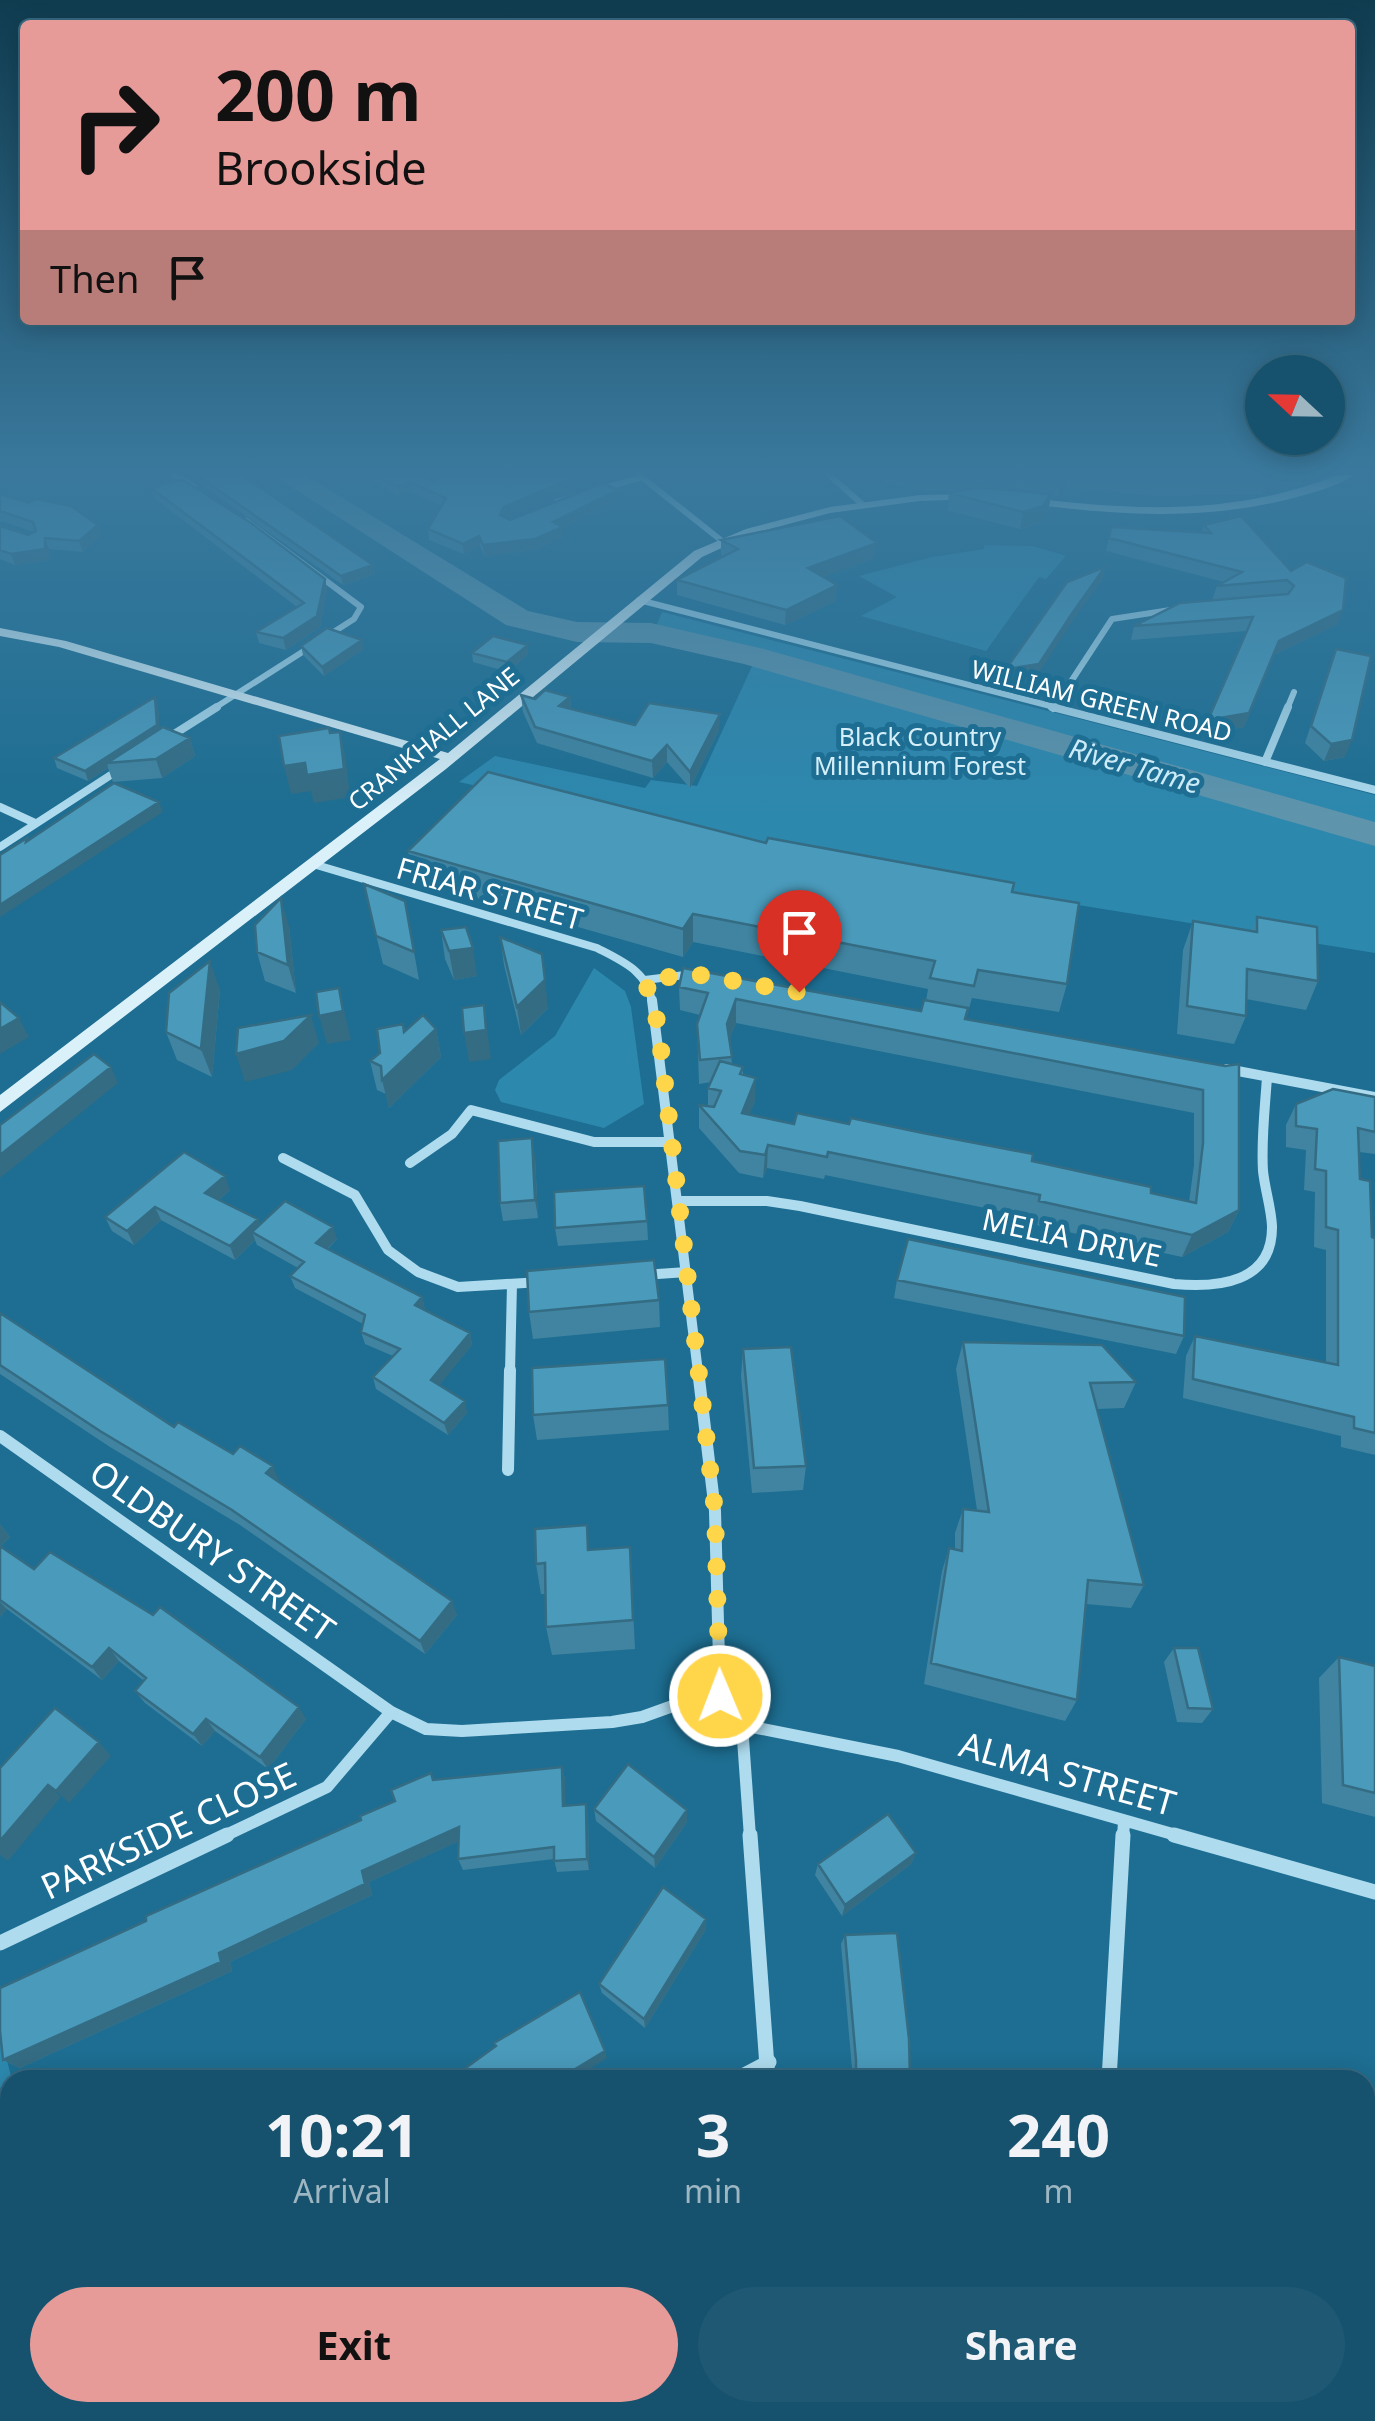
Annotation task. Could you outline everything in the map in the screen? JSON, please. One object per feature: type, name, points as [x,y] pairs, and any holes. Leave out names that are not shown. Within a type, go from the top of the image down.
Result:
[{"type":"street","points":[[152,748],[354,618],[361,608],[335,588]]},
{"type":"street","name":"CRANKHALL LANE","points":[[0,1105],[451,758],[654,588]]},
{"type":"street","name":"WILLIAM GREEN ROAD","points":[[640,600],[1375,790]]},
{"type":"street","points":[[1052,709],[1112,619],[1188,608]]},
{"type":"street","points":[[0,632],[61,644],[451,758]]},
{"type":"street","name":"WILLIAM GREEN ROAD","points":[[1265,762],[1294,692]]},
{"type":"street","points":[[0,846],[136,758]]},
{"type":"street","points":[[0,808],[36,824]]},
{"type":"street","name":"FRIAR STREET","points":[[313,864],[571,939],[626,962],[645,980]]},
{"type":"street","points":[[702,975],[679,973],[645,980],[658,1024],[715,1511],[720,1696],[742,1725],[769,2070]]},
{"type":"street","points":[[1214,1067],[1375,1097]]},
{"type":"street","name":"MELIA DRIVE","points":[[679,1201],[784,1203],[1174,1284],[1231,1285],[1262,1266],[1271,1241],[1262,1166],[1267,1077]]},
{"type":"street","points":[[410,1163],[452,1134],[471,1110],[594,1142],[671,1142]]},
{"type":"street","points":[[283,1158],[355,1195],[377,1236],[400,1262],[458,1287],[551,1282]]},
{"type":"street","points":[[628,1276],[686,1272]]},
{"type":"street","points":[[508,1470],[512,1284]]},
{"type":"street","name":"OLDBURY STREET","points":[[0,1436],[391,1712]]},
{"type":"street","points":[[391,1712],[426,1729],[612,1722],[642,1718],[720,1689]]},
{"type":"street","name":"PARKSIDE CLOSE","points":[[0,1942],[327,1787],[391,1712]]},
{"type":"street","name":"ALMA STREET","points":[[742,1725],[868,1748],[1375,1892]]},
{"type":"street","points":[[1110,2070],[1124,1822]]},
{"type":"street","points":[[753,2070],[769,2062]]},
{"type":"green space","points":[[881,588],[1031,588],[986,651],[861,616],[897,597]]},
{"type":"green space","points":[[662,612],[1375,795],[1375,822],[1194,778],[836,674],[656,627]]},
{"type":"green space","name":"Black Country Millennium Forest","points":[[754,662],[1281,817],[1375,837],[1375,953],[836,866],[459,782],[495,756],[645,788],[651,780],[697,786]]},
{"type":"green space","points":[[594,968],[625,991],[631,1007],[644,1104],[604,1128],[501,1102],[495,1090],[499,1080],[555,1036]]},
{"type":"green space","points":[[0,2033],[9,2070],[0,2070]]},
{"type":"building","points":[[284,588],[323,588],[317,616],[283,638],[256,632],[304,603]]},
{"type":"building","points":[[706,588],[831,588],[786,610]]},
{"type":"building","points":[[1063,588],[1090,588],[1039,664],[1006,669]]},
{"type":"building","points":[[1293,588],[1345,588],[1343,610],[1279,641],[1249,713],[1208,720],[1253,617],[1134,626],[1180,603],[1288,594]]},
{"type":"building","points":[[327,628],[362,640],[322,667],[301,646]]},
{"type":"building","points":[[493,636],[528,645],[507,662],[472,653]]},
{"type":"building","points":[[1336,649],[1371,656],[1352,740],[1331,744],[1311,726]]},
{"type":"building","points":[[545,690],[570,697],[559,706],[635,725],[649,703],[720,714],[690,772],[667,745],[652,761],[535,727],[521,695],[535,699]]},
{"type":"building","points":[[155,697],[157,725],[85,771],[54,758]]},
{"type":"building","points":[[163,727],[190,738],[156,759],[107,763]]},
{"type":"building","points":[[329,728],[330,733],[340,732],[344,769],[307,775],[305,763],[284,766],[279,736]]},
{"type":"building","points":[[488,772],[766,843],[768,838],[1014,883],[1012,892],[1079,903],[1067,984],[978,970],[974,986],[930,978],[935,961],[693,914],[683,929],[408,851]]},
{"type":"building","points":[[114,783],[159,802],[0,905],[0,855]]},
{"type":"building","points":[[364,884],[405,901],[414,952],[376,936]]},
{"type":"building","points":[[281,898],[288,965],[257,952],[255,925]]},
{"type":"building","points":[[1257,917],[1317,927],[1318,981],[1247,969],[1246,1016],[1187,1006],[1193,921],[1257,932]]},
{"type":"building","points":[[466,927],[473,948],[449,951],[441,930]]},
{"type":"building","points":[[500,937],[542,954],[545,980],[517,1007]]},
{"type":"building","points":[[210,961],[201,1049],[166,1032],[169,993]]},
{"type":"building","points":[[683,968],[921,1011],[924,1000],[968,1008],[965,1019],[1225,1066],[1239,1064],[1239,1210],[1192,1235],[1039,1201],[1040,1195],[828,1152],[827,1157],[768,1145],[765,1155],[740,1151],[699,1105],[714,1107],[721,1091],[708,1088],[720,1061],[743,1067],[740,1074],[756,1078],[742,1113],[794,1124],[797,1113],[849,1124],[851,1118],[1033,1154],[1032,1161],[1151,1187],[1151,1193],[1196,1203],[1203,1143],[1203,1090],[736,999],[727,1024],[732,1057],[700,1060],[697,1024],[708,993],[679,987]]},
{"type":"building","points":[[339,988],[343,1011],[319,1016],[316,992]]},
{"type":"building","points":[[0,1002],[19,1018],[0,1029]]},
{"type":"building","points":[[484,1005],[486,1030],[464,1033],[462,1008]]},
{"type":"building","points":[[311,1015],[284,1041],[236,1054],[238,1028]]},
{"type":"building","points":[[423,1015],[436,1029],[382,1080],[381,1066],[370,1061],[380,1053],[377,1029],[403,1024],[404,1032]]},
{"type":"building","points":[[94,1054],[111,1067],[0,1155],[0,1125]]},
{"type":"building","points":[[1333,1089],[1375,1097],[1375,1132],[1358,1128],[1360,1179],[1370,1181],[1375,1238],[1375,1433],[1354,1428],[1354,1417],[1193,1379],[1195,1336],[1338,1365],[1338,1230],[1326,1227],[1326,1171],[1315,1169],[1317,1129],[1296,1126],[1296,1104]]},
{"type":"building","points":[[532,1138],[535,1200],[500,1203],[498,1141]]},
{"type":"building","points":[[184,1152],[225,1176],[205,1193],[258,1219],[230,1246],[155,1207],[127,1231],[105,1217]]},
{"type":"building","points":[[644,1186],[647,1221],[555,1228],[554,1192]]},
{"type":"building","points":[[285,1201],[333,1227],[316,1243],[422,1297],[415,1305],[470,1333],[431,1380],[465,1401],[444,1423],[373,1377],[400,1349],[361,1332],[365,1315],[290,1276],[304,1262],[252,1232]]},
{"type":"building","points":[[908,1239],[1185,1297],[1184,1336],[897,1280]]},
{"type":"building","points":[[654,1260],[659,1300],[529,1312],[527,1271]]},
{"type":"building","points":[[0,1313],[174,1427],[178,1422],[233,1454],[240,1446],[273,1466],[266,1473],[452,1601],[420,1641],[232,1510],[0,1365]]},
{"type":"building","points":[[963,1342],[1102,1345],[1136,1382],[1090,1383],[1144,1585],[1088,1580],[1077,1700],[931,1663],[949,1548],[962,1551],[963,1509],[989,1512]]},
{"type":"building","points":[[791,1347],[806,1466],[754,1468],[743,1349]]},
{"type":"building","points":[[665,1359],[668,1405],[533,1415],[532,1368]]},
{"type":"building","points":[[587,1525],[588,1550],[630,1547],[633,1620],[546,1627],[545,1563],[536,1564],[535,1529]]},
{"type":"building","points":[[0,1546],[34,1569],[50,1552],[153,1615],[160,1607],[299,1707],[260,1757],[206,1719],[193,1734],[135,1691],[146,1678],[109,1648],[92,1667],[0,1600]]},
{"type":"building","points":[[1174,1648],[1198,1648],[1213,1709],[1188,1708]]},
{"type":"building","points":[[1339,1657],[1375,1666],[1375,1793],[1343,1785]]},
{"type":"building","points":[[55,1708],[99,1742],[56,1791],[48,1785],[0,1841],[0,1768]]},
{"type":"building","points":[[628,1764],[687,1810],[654,1857],[594,1809]]},
{"type":"building","points":[[562,1767],[563,1806],[586,1804],[587,1859],[554,1861],[554,1847],[458,1859],[459,1827],[362,1871],[365,1884],[219,1953],[221,1962],[3,2060],[0,1988],[146,1921],[146,1916],[361,1820],[360,1816],[395,1801],[391,1790],[431,1773],[433,1780]]},
{"type":"building","points":[[888,1814],[916,1853],[845,1905],[818,1864]]},
{"type":"building","points":[[663,1887],[706,1919],[644,2019],[599,1984]]},
{"type":"building","points":[[897,1933],[910,2070],[856,2070],[845,1935]]},
{"type":"building","points":[[580,1992],[605,2051],[574,2070],[463,2070],[496,2046],[494,2043]]},
{"type":"waterway","name":"River Tame","points":[[469,588],[517,618],[577,632],[651,633],[752,656],[1375,834]]},
{"type":"route","points":[[720,1696],[715,1511],[658,1024],[645,980],[694,974],[799,992]]}]
